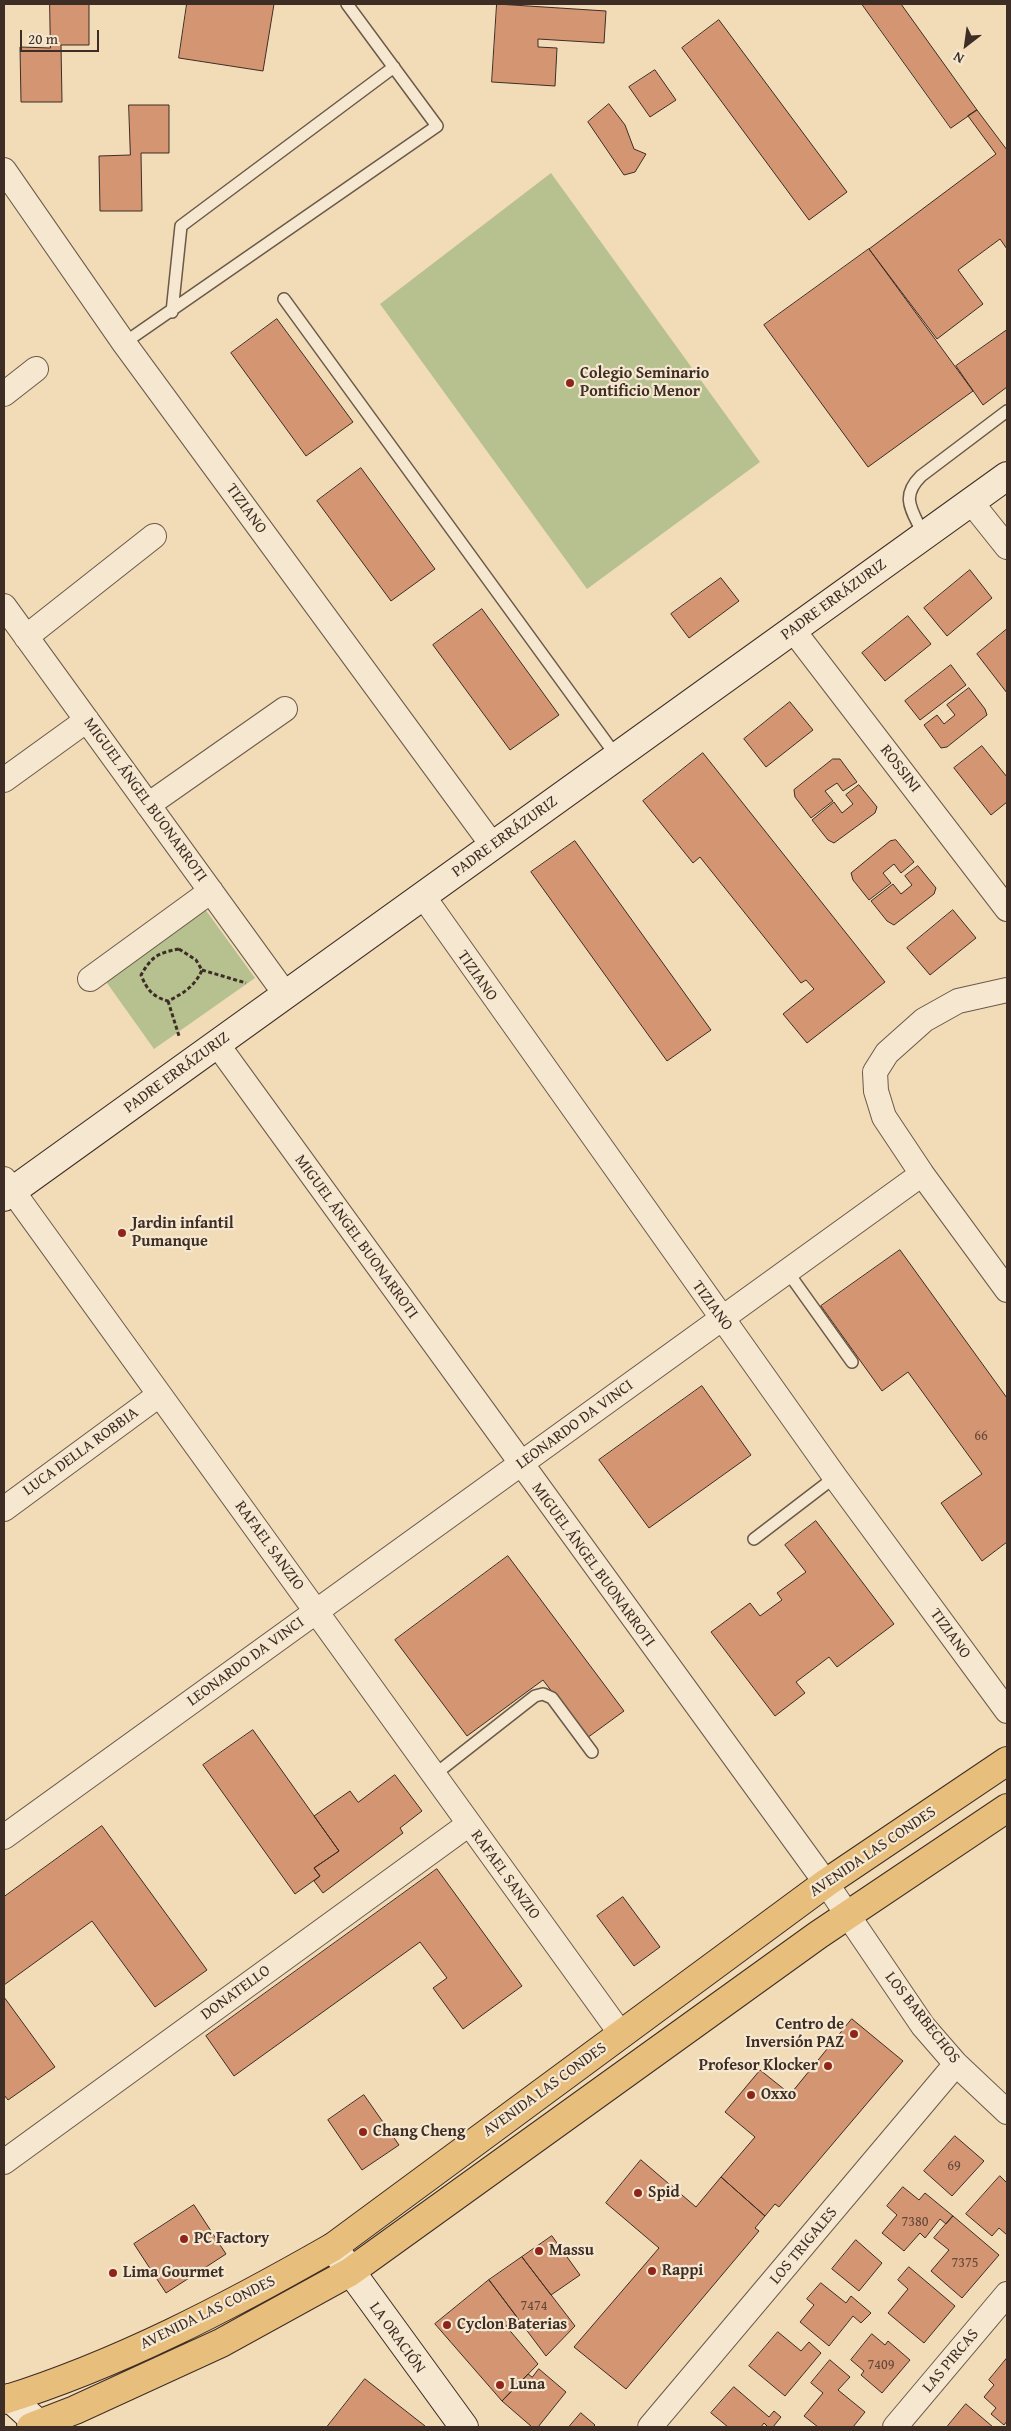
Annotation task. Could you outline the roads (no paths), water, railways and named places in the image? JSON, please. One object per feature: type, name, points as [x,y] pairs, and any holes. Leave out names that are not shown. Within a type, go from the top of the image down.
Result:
[{"type":"main road","name":"AVENIDA LAS CONDES","points":[[6,2397],[137,2349],[266,2285],[333,2247],[826,1883],[1007,1761]]},
{"type":"main road","name":"AVENIDA LAS CONDES","points":[[38,2426],[222,2342],[350,2272],[640,2061],[846,1916],[1007,1808]]},
{"type":"street","name":"TIZIANO","points":[[4,170],[124,344],[493,846]]},
{"type":"street","points":[[4,394],[36,369]]},
{"type":"street","name":"PADRE ERRÁZURIZ","points":[[7,1189],[218,1044],[1007,476]]},
{"type":"street","points":[[971,502],[1007,547]]},
{"type":"street","points":[[26,637],[154,536]]},
{"type":"street","name":"MIGUEL ÁNGEL BUONARROTI","points":[[4,606],[286,994]]},
{"type":"street","name":"ROSSINI","points":[[793,630],[1007,909]]},
{"type":"street","points":[[148,805],[285,709]]},
{"type":"street","points":[[4,780],[86,720]]},
{"type":"street","points":[[90,979],[210,891]]},
{"type":"street","name":"TIZIANO","points":[[422,896],[835,1477],[1007,1711]]},
{"type":"street","points":[[1007,990],[958,1001],[924,1020],[886,1053],[875,1072],[876,1091],[884,1117],[922,1174],[1007,1290]]},
{"type":"street","name":"MIGUEL ÁNGEL BUONARROTI","points":[[218,1044],[520,1464],[826,1883],[846,1916]]},
{"type":"street","name":"LEONARDO DA VINCI","points":[[4,1837],[922,1174]]},
{"type":"street","name":"RAFAEL SANZIO","points":[[7,1189],[159,1395],[622,2034]]},
{"type":"street","name":"LUCA DELLA ROBBIA","points":[[4,1510],[159,1395]]},
{"type":"street","name":"DONATELLO","points":[[4,2162],[469,1824]]},
{"type":"street","name":"LOS BARBECHOS","points":[[846,1916],[924,2026],[956,2064],[1007,2112]]},
{"type":"street","name":"LOS TRIGALES","points":[[650,2427],[956,2064]]},
{"type":"street","name":"LA ORACIÓN","points":[[333,2247],[464,2427]]},
{"type":"street","name":"LAS PIRCAS","points":[[894,2427],[1007,2294]]},
{"type":"street","points":[[6,2397],[38,2426]]},
{"type":"lane","points":[[124,344],[436,126],[347,4]]},
{"type":"lane","points":[[172,312],[181,226],[394,67]]},
{"type":"lane","points":[[284,299],[617,756]]},
{"type":"lane","points":[[924,536],[908,500],[911,486],[921,476],[1007,411]]},
{"type":"lane","points":[[787,1271],[852,1362]]},
{"type":"lane","points":[[754,1539],[835,1477]]},
{"type":"lane","points":[[434,1775],[535,1696],[543,1694],[552,1698],[592,1752]]},
{"type":"place","name":"Colegio Seminario Pontificio Menor","points":[[570,383]]},
{"type":"place","name":"Jardin infantil Pumanque","points":[[122,1233]]},
{"type":"place","name":"Centro de Inversión PAZ","points":[[854,2034]]},
{"type":"place","name":"Profesor Klocker","points":[[828,2066]]},
{"type":"place","name":"Oxxo","points":[[751,2095]]},
{"type":"place","name":"Chang Cheng","points":[[363,2132]]},
{"type":"place","name":"Spid","points":[[638,2193]]},
{"type":"place","name":"PC Factory","points":[[184,2239]]},
{"type":"place","name":"Massu","points":[[539,2251]]},
{"type":"place","name":"Rappi","points":[[652,2271]]},
{"type":"place","name":"Lima Gourmet","points":[[113,2273]]},
{"type":"place","name":"Cyclon Baterias","points":[[447,2325]]},
{"type":"place","name":"Luna","points":[[500,2385]]}]
